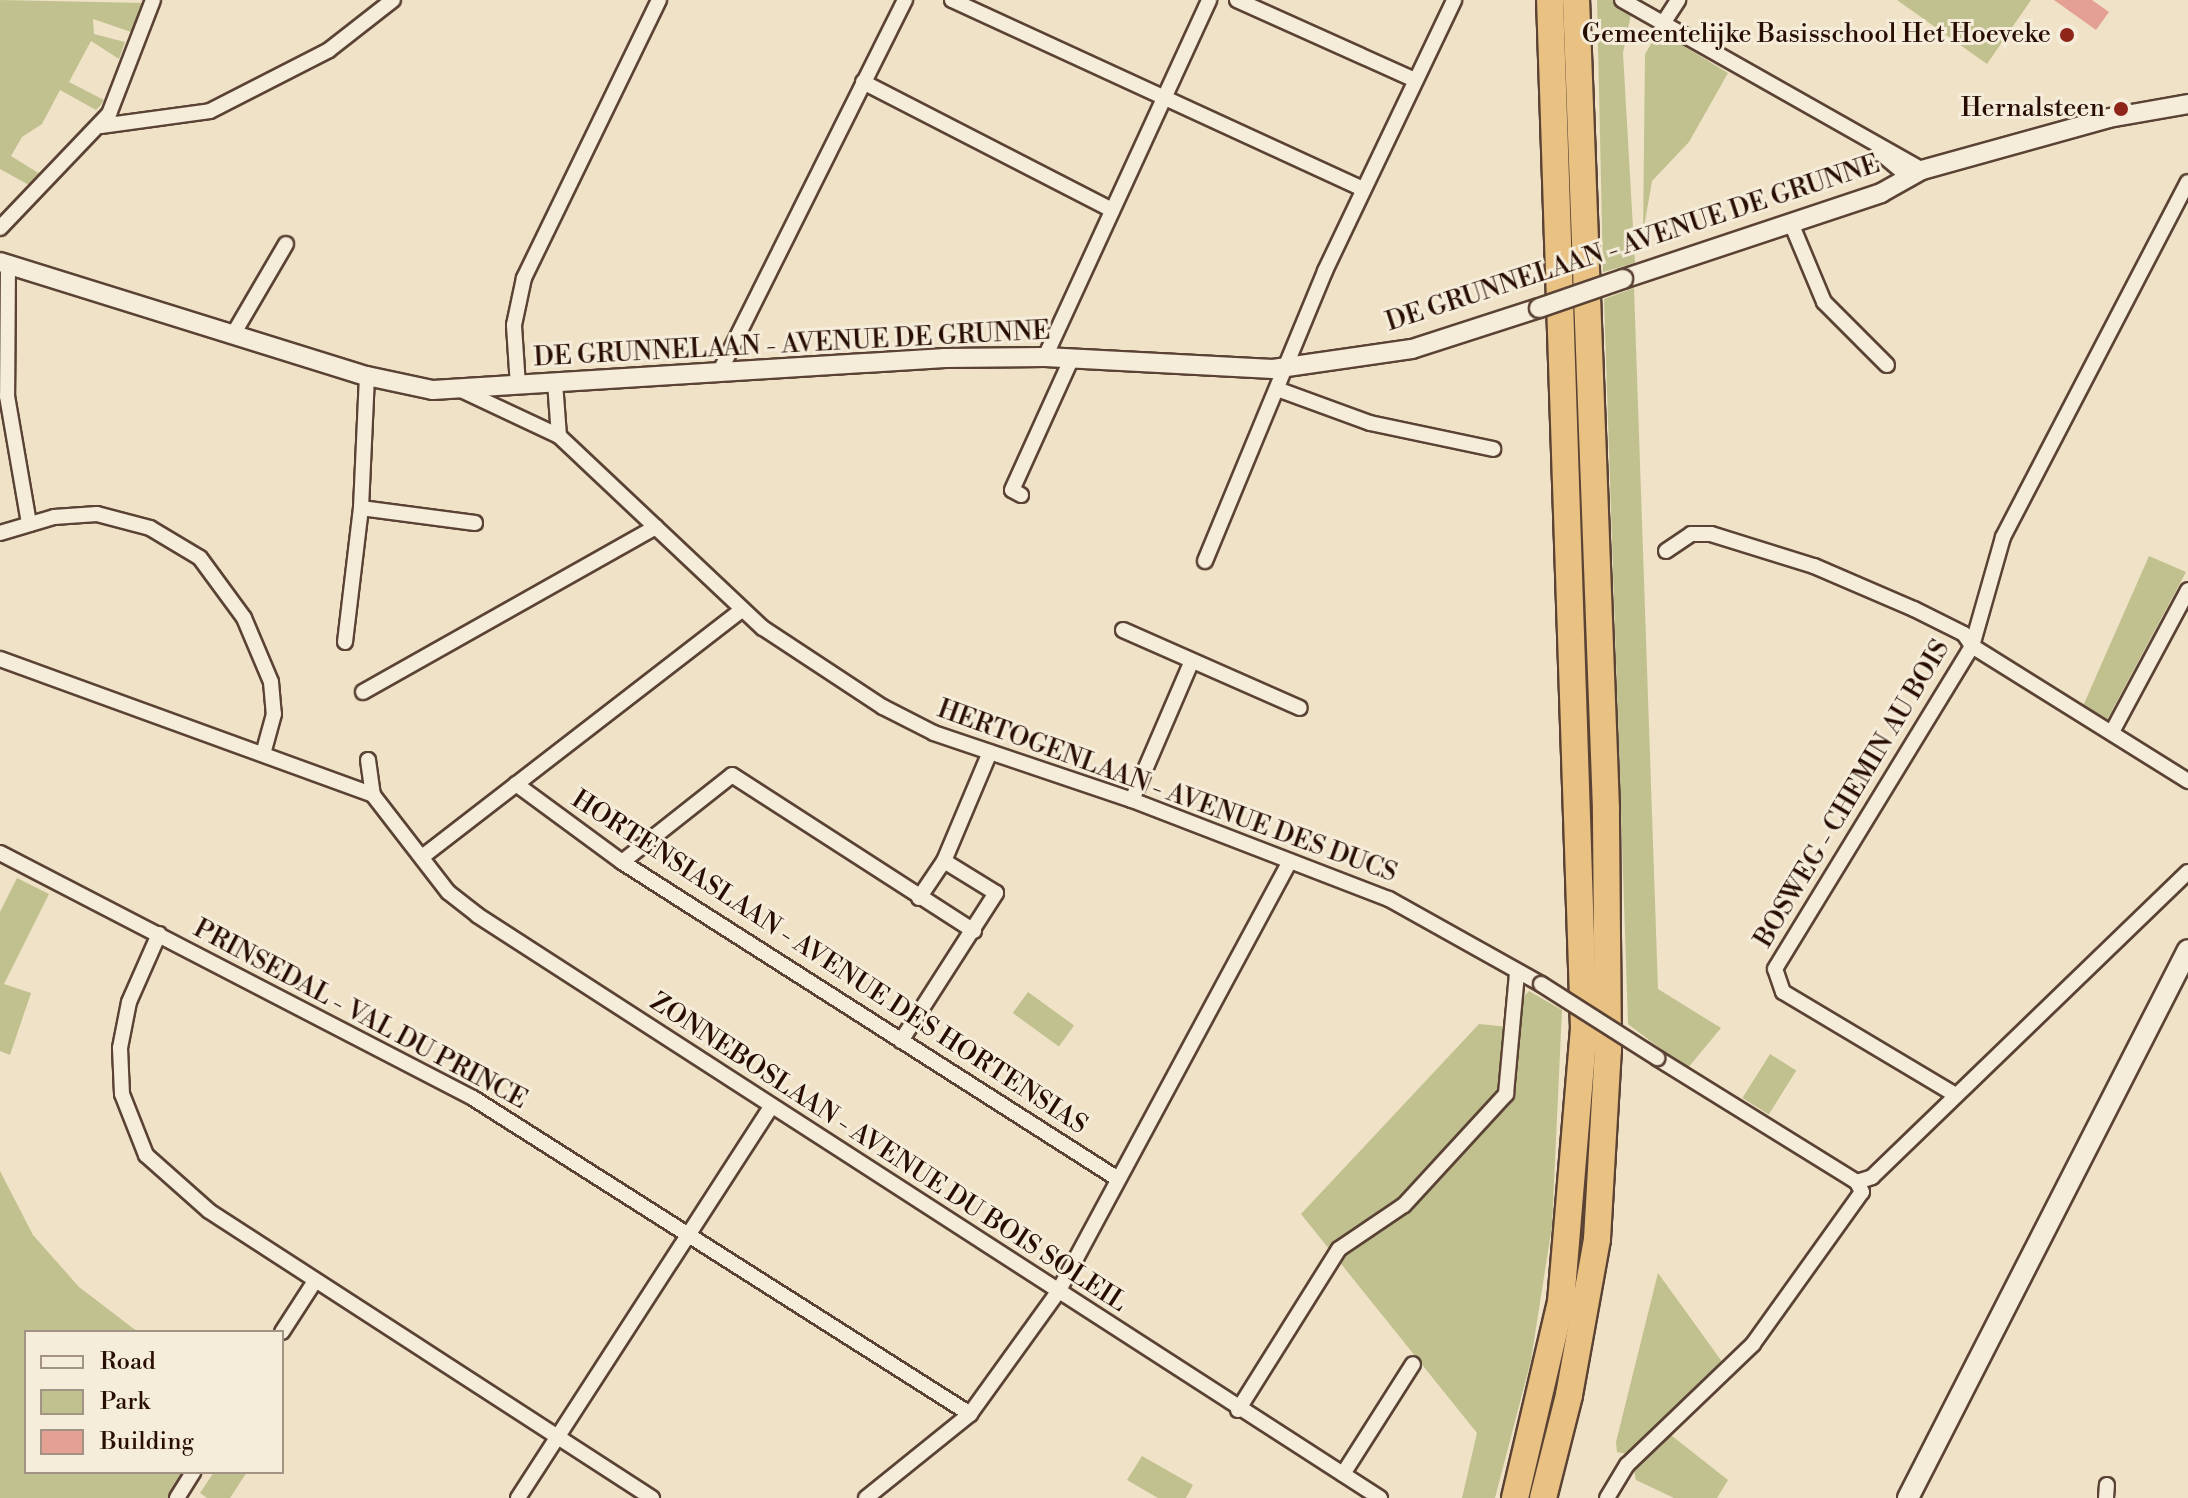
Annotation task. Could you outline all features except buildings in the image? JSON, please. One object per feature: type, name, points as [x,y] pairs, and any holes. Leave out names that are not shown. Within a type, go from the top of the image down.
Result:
[{"type":"highway","points":[[1515,1498],[1561,1302],[1584,1029],[1550,0]]},
{"type":"highway","points":[[1543,1498],[1569,1395],[1597,1239],[1608,1050],[1606,809],[1576,0]]},
{"type":"main road","points":[[1908,1498],[2188,950]]},
{"type":"street","points":[[0,228],[101,126],[116,103],[153,0]]},
{"type":"street","points":[[101,126],[181,119],[219,107],[329,50],[393,0]]},
{"type":"street","points":[[518,386],[514,325],[521,286],[659,0]]},
{"type":"street","points":[[719,373],[905,0]]},
{"type":"street","points":[[952,0],[1161,99],[1363,189]]},
{"type":"street","points":[[1045,357],[1209,0]]},
{"type":"street","points":[[1237,0],[1413,79]]},
{"type":"street","points":[[1205,561],[1363,189],[1413,79],[1454,0]]},
{"type":"street","points":[[1662,25],[1678,0]]},
{"type":"street","points":[[1626,3],[1914,173]]},
{"type":"street","points":[[863,82],[1112,210]]},
{"type":"street","name":"DE GRUNNELAAN - AVENUE DE GRUNNE","points":[[4,263],[367,376],[461,390],[555,382],[1045,357],[1287,368],[1412,349],[1881,193],[1914,173],[2109,118],[2188,104]]},
{"type":"street","name":"BOSWEG - CHEMIN AU BOIS","points":[[1954,1094],[1783,992],[1775,969],[1972,646],[2003,537],[2188,182]]},
{"type":"street","points":[[1791,223],[1824,302],[1887,365]]},
{"type":"street","points":[[234,333],[286,244]]},
{"type":"street","points":[[4,263],[7,396],[29,524]]},
{"type":"street","points":[[1021,495],[1012,490],[1072,358]]},
{"type":"street","points":[[345,642],[361,508],[367,376]]},
{"type":"street","points":[[555,382],[559,436]]},
{"type":"street","points":[[1277,389],[1384,427],[1493,449]]},
{"type":"street","name":"HERTOGENLAAN - AVENUE DES DUCS","points":[[461,390],[559,436],[742,610],[857,692],[934,733],[1132,800],[1389,899],[1517,974],[1541,984],[1857,1182]]},
{"type":"street","points":[[361,508],[475,523]]},
{"type":"street","points":[[0,533],[29,524],[112,516],[171,537],[200,558],[244,618],[271,682],[274,714],[263,754]]},
{"type":"street","points":[[363,692],[656,527]]},
{"type":"street","points":[[1666,551],[1697,533],[1788,557],[1936,619],[1964,634],[1972,646],[2188,781]]},
{"type":"street","points":[[2112,732],[2188,590]]},
{"type":"street","points":[[422,857],[742,610]]},
{"type":"street","points":[[1123,630],[1300,708]]},
{"type":"street","points":[[0,659],[373,795],[368,760]]},
{"type":"street","points":[[1132,800],[1192,661]]},
{"type":"street","points":[[919,898],[944,861],[990,752]]},
{"type":"street","points":[[622,862],[732,775],[974,931]]},
{"type":"street","name":"HORTENSIASLAAN - AVENUE DES HORTENSIAS","points":[[516,784],[622,862],[1118,1179]]},
{"type":"street","name":"ZONNEBOSLAAN - AVENUE DU BOIS SOLEIL","points":[[373,795],[422,857],[477,915],[1238,1410],[1380,1498]]},
{"type":"street","name":"PRINSEDAL - VAL DU PRINCE","points":[[0,853],[473,1098],[970,1414]]},
{"type":"street","points":[[901,1041],[996,893],[944,861]]},
{"type":"street","points":[[866,1498],[970,1414],[1058,1292],[1290,861]]},
{"type":"street","points":[[1607,1498],[1627,1465],[1753,1344],[1862,1192],[1857,1182],[1872,1177],[1954,1094],[2188,872]]},
{"type":"street","points":[[159,934],[122,1032],[121,1080],[134,1131],[146,1155],[180,1189],[315,1281],[652,1498]]},
{"type":"street","points":[[1238,1410],[1328,1265],[1349,1239],[1404,1205],[1499,1105],[1509,1082],[1517,974]]},
{"type":"street","points":[[518,1498],[772,1106]]},
{"type":"street","points":[[283,1330],[315,1281]]},
{"type":"street","points":[[1343,1474],[1413,1364]]},
{"type":"street","points":[[177,1498],[192,1474]]},
{"type":"green space","points":[[0,0],[144,3],[134,33],[93,19],[94,34],[125,42],[119,59],[91,41],[69,82],[104,100],[96,110],[60,90],[42,124],[22,137],[11,156],[40,174],[29,185],[0,169]]},
{"type":"green space","points":[[1597,0],[1634,0],[1623,53],[1635,263],[1603,272]]},
{"type":"green space","points":[[1897,0],[2031,0],[1987,64]]},
{"type":"green space","points":[[1659,31],[1728,73],[1689,142],[1652,181],[1643,233],[1645,54]]},
{"type":"green space","points":[[1634,288],[1658,989],[1721,1028],[1687,1069],[1628,1024],[1604,299]]},
{"type":"green space","points":[[2149,556],[2186,572],[2107,720],[2083,706]]},
{"type":"green space","points":[[17,878],[49,894],[4,984],[31,993],[10,1055],[0,1051],[0,912]]},
{"type":"green space","points":[[1529,991],[1562,1010],[1552,1226],[1531,1360],[1495,1498],[1462,1498],[1477,1433],[1301,1214],[1479,1024],[1519,1028],[1522,998]]},
{"type":"green space","points":[[1028,992],[1074,1026],[1059,1047],[1013,1013]]},
{"type":"green space","points":[[1770,1054],[1796,1070],[1769,1115],[1742,1098]]},
{"type":"green space","points":[[0,1171],[33,1235],[79,1287],[135,1330],[24,1330],[24,1474],[185,1474],[169,1498],[0,1498]]},
{"type":"green space","points":[[1658,1273],[1723,1363],[1627,1454],[1617,1452],[1616,1442]]},
{"type":"green space","points":[[1667,1432],[1728,1480],[1717,1498],[1674,1498],[1636,1480],[1633,1467]]},
{"type":"green space","points":[[1142,1456],[1193,1485],[1186,1498],[1158,1498],[1127,1480]]},
{"type":"green space","points":[[213,1474],[246,1474],[230,1498],[207,1498],[200,1493]]},
{"type":"place","name":"Gemeentelijke Basisschool Het Hoeveke","points":[[2067,35]]},
{"type":"place","name":"Hernalsteen","points":[[2121,109]]}]
